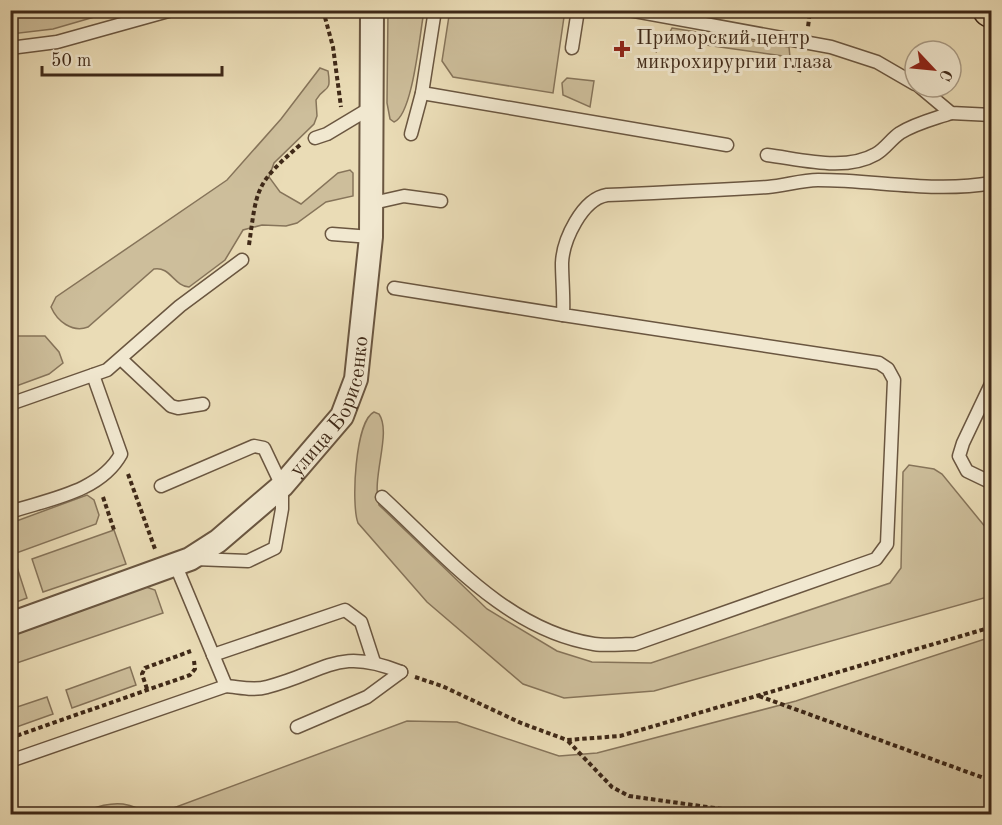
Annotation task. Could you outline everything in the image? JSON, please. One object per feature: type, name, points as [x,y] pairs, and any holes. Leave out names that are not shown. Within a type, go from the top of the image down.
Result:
[{"type":"street","name":"улица Борисенко","points":[[10,624],[176,565],[218,541],[282,486],[330,433],[342,416],[351,398],[356,379],[371,237],[373,203],[372,10]]},
{"type":"lane","points":[[10,48],[57,42],[172,10]]},
{"type":"lane","points":[[411,134],[422,93],[435,10]]},
{"type":"lane","points":[[572,48],[578,10]]},
{"type":"lane","points":[[629,10],[831,47],[877,62],[903,77]]},
{"type":"lane","points":[[422,93],[727,145]]},
{"type":"lane","points":[[934,99],[951,113]]},
{"type":"lane","points":[[315,138],[373,106]]},
{"type":"lane","points":[[767,155],[835,162],[862,160],[877,154],[898,134],[918,124],[951,113],[992,115]]},
{"type":"lane","points":[[563,315],[562,261],[565,248],[581,215],[591,202],[602,196],[770,187],[814,180],[881,182],[916,188],[968,187],[992,183]]},
{"type":"lane","points":[[373,203],[404,196],[441,201]]},
{"type":"lane","points":[[332,234],[371,237]]},
{"type":"lane","points":[[10,404],[107,370],[180,306],[242,260]]},
{"type":"lane","points":[[382,497],[493,599],[518,615],[560,634],[594,644],[635,644],[876,560],[887,544],[894,380],[888,369],[879,363],[394,288]]},
{"type":"lane","points":[[121,360],[171,406],[178,408],[203,404]]},
{"type":"lane","points":[[10,512],[98,482],[110,471],[121,454],[93,375]]},
{"type":"lane","points":[[992,382],[959,456],[967,471],[992,483]]},
{"type":"lane","points":[[161,486],[260,445],[264,448],[282,486],[279,531],[275,548],[270,552],[248,561],[176,565],[226,686]]},
{"type":"lane","points":[[213,655],[345,610],[361,622],[374,662]]},
{"type":"lane","points":[[10,761],[226,686],[266,688],[344,660],[374,662],[401,672]]},
{"type":"lane","points":[[297,727],[367,697],[401,672]]},
{"type":"path","points":[[323,10],[333,47],[343,124]]},
{"type":"path","points":[[242,260],[249,246],[260,186],[269,172],[306,141],[315,138]]},
{"type":"path","points":[[121,454],[176,565]]},
{"type":"path","points":[[98,482],[114,530]]},
{"type":"path","points":[[401,672],[442,686],[521,723],[567,740],[620,736],[992,627]]},
{"type":"path","points":[[10,738],[190,675],[195,666],[187,640]]},
{"type":"path","points":[[147,689],[142,674],[145,668],[191,651]]},
{"type":"path","points":[[759,696],[992,781]]},
{"type":"path","points":[[567,740],[612,787],[629,796],[757,814]]},
{"type":"shaded area","points":[[512,10],[564,17],[553,93],[453,77],[442,61],[449,16],[457,11]]},
{"type":"shaded area","points":[[10,11],[115,11],[53,29],[11,34]]},
{"type":"shaded area","points":[[388,11],[424,11],[411,89],[401,116],[394,122],[390,119],[387,103]]},
{"type":"shaded area","points":[[672,28],[789,47],[790,57],[671,40],[668,36]]},
{"type":"shaded area","points":[[320,68],[328,71],[329,84],[316,100],[317,116],[314,124],[274,163],[269,177],[280,192],[301,204],[338,173],[350,170],[353,173],[353,196],[326,202],[297,223],[286,226],[262,225],[243,230],[225,260],[189,287],[179,283],[164,270],[154,269],[88,327],[71,327],[57,317],[51,307],[56,297],[227,180],[281,119]]},
{"type":"shaded area","points":[[567,78],[594,81],[590,107],[563,95],[562,83]]},
{"type":"shaded area","points":[[11,336],[45,336],[59,352],[63,363],[49,374],[11,388]]},
{"type":"shaded area","points":[[374,412],[379,414],[383,432],[377,482],[379,505],[487,609],[557,651],[592,662],[651,663],[890,583],[901,568],[903,472],[909,465],[934,469],[942,474],[991,534],[991,596],[654,691],[564,698],[523,684],[427,602],[358,523],[355,499],[356,464],[362,431]]},
{"type":"shaded area","points":[[87,495],[94,500],[99,515],[96,524],[11,555],[11,523]]},
{"type":"shaded area","points":[[114,530],[126,564],[43,592],[32,559]]},
{"type":"shaded area","points":[[15,561],[27,598],[11,604],[11,563]]},
{"type":"shaded area","points":[[146,587],[155,590],[163,613],[11,665],[11,636]]},
{"type":"shaded area","points":[[991,637],[991,814],[77,814],[111,804],[128,805],[148,812],[160,813],[407,721],[457,722],[559,756],[597,753],[796,701]]},
{"type":"shaded area","points":[[130,667],[136,685],[72,708],[66,690]]},
{"type":"shaded area","points":[[47,697],[53,714],[11,729],[11,709]]},
{"type":"place","name":"Приморский центр микрохирургии глаза","points":[[622,49]]}]
